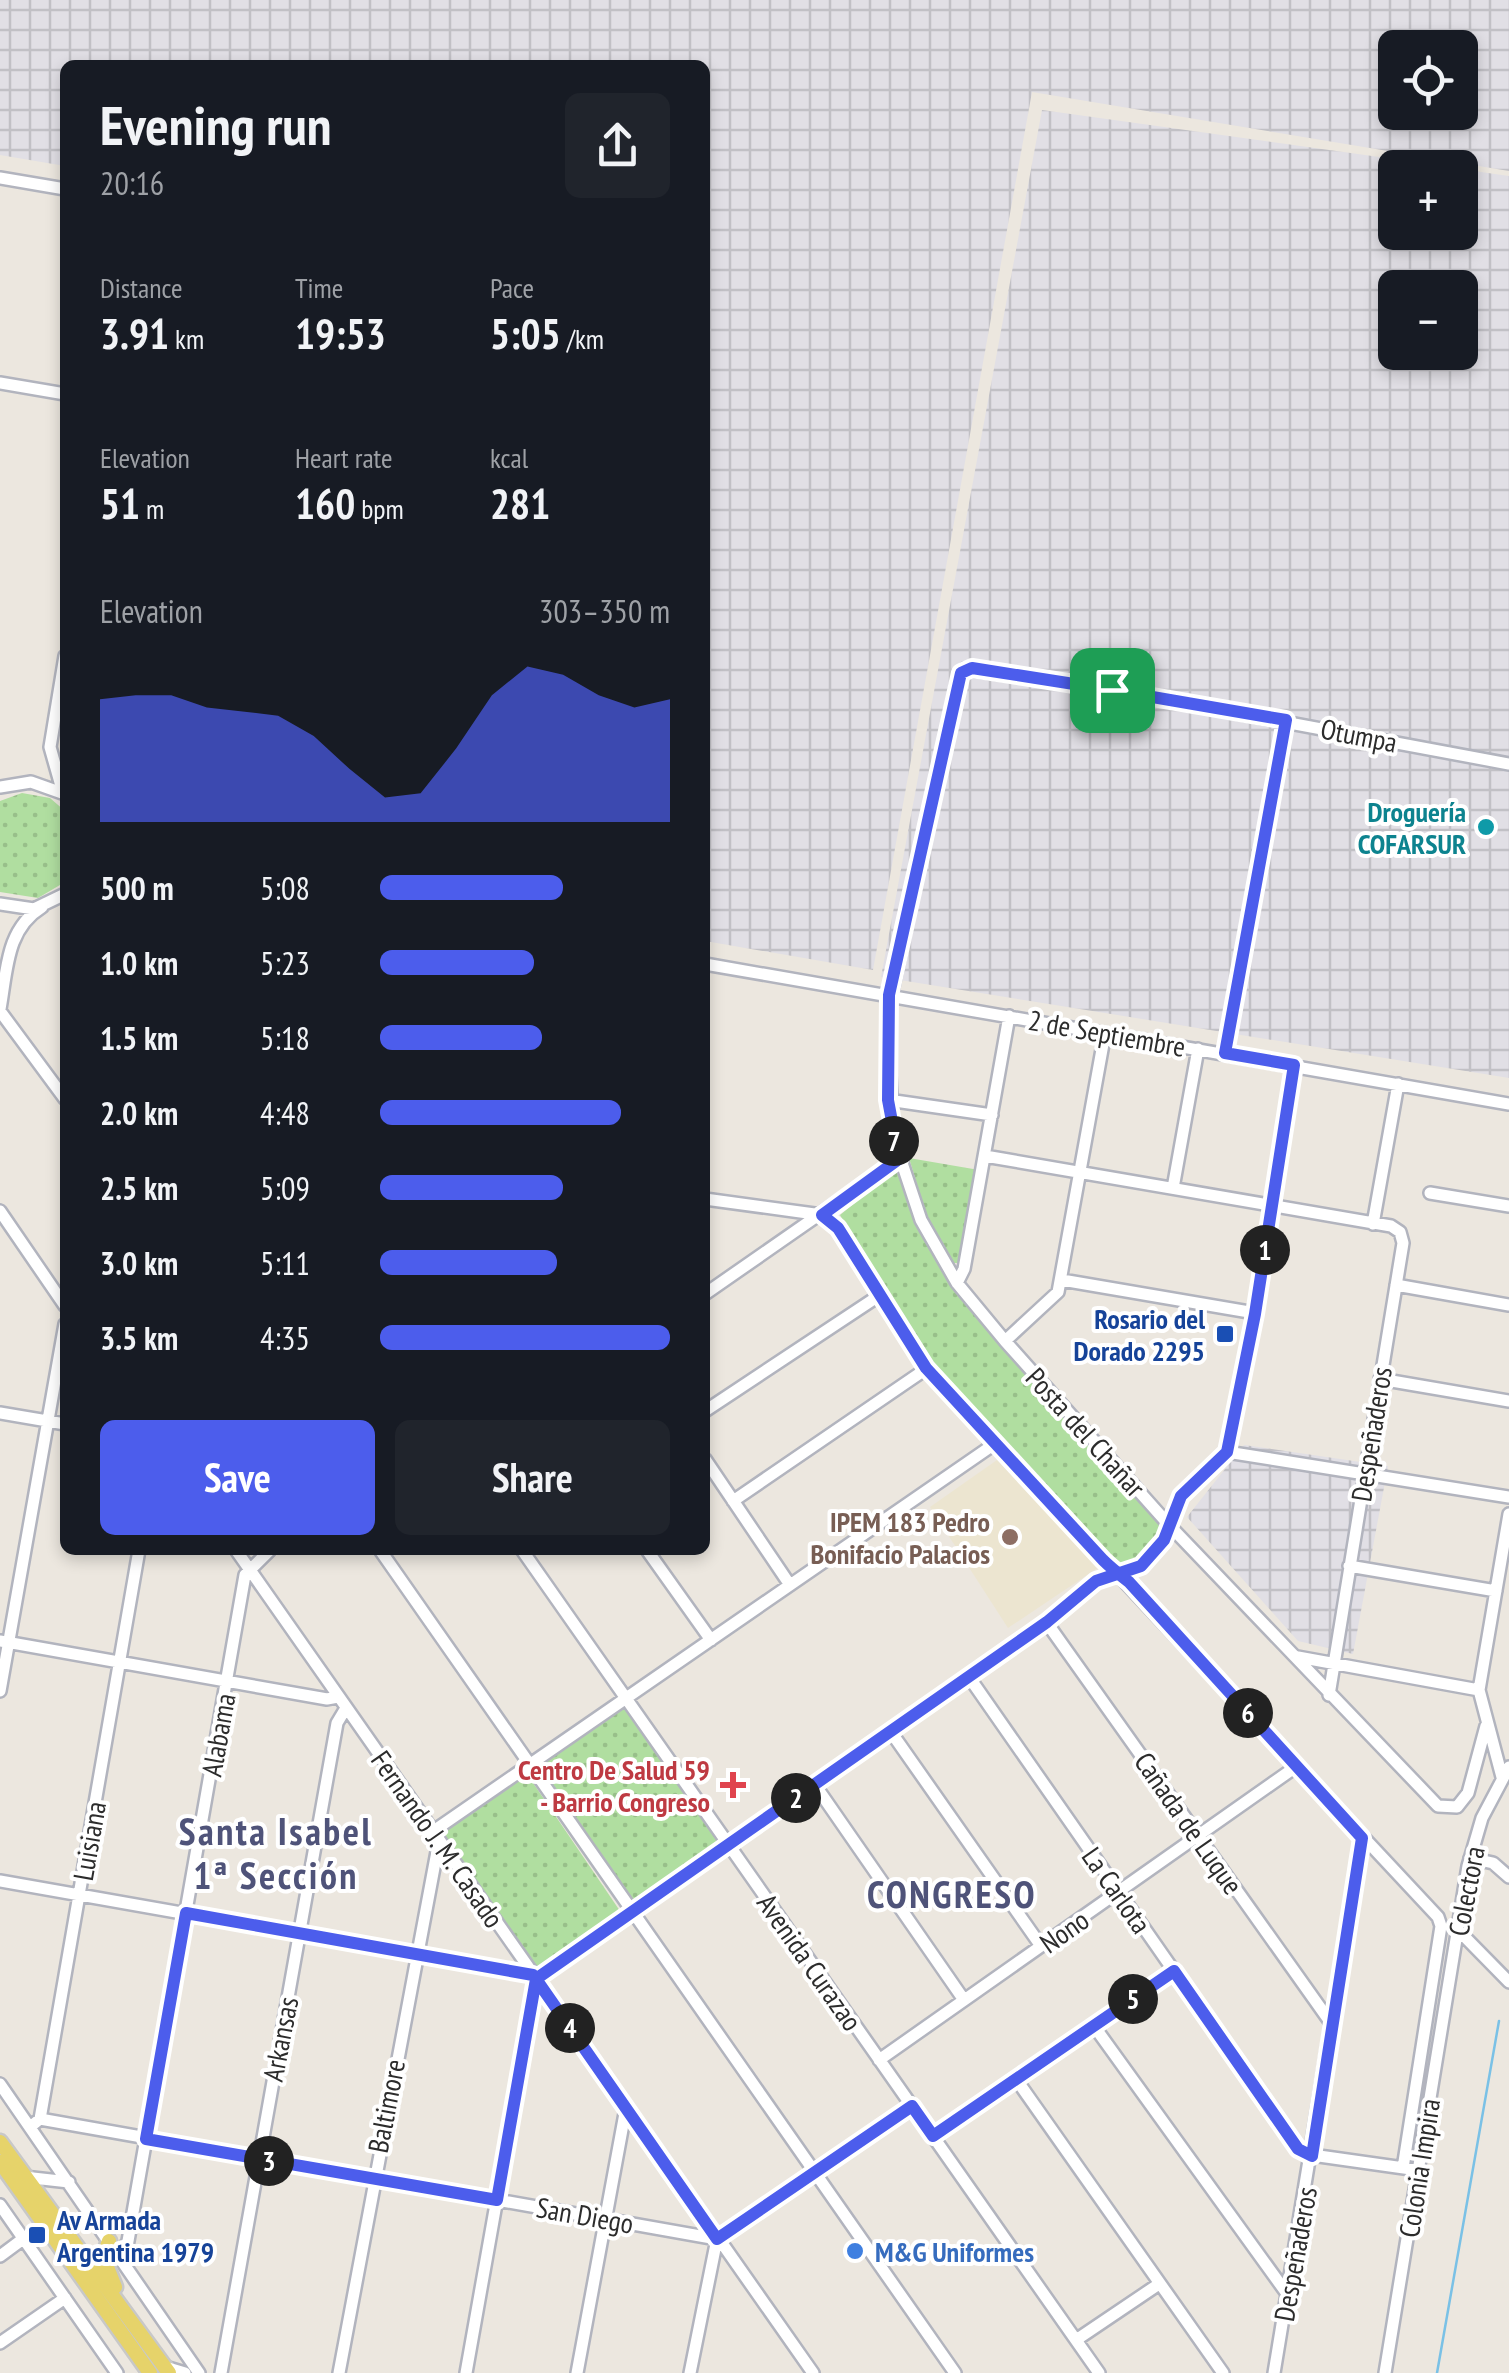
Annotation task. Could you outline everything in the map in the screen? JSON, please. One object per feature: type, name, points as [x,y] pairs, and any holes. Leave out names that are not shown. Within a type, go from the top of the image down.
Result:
[{"type":"main road","points":[[0,2142],[162,2371]]},
{"type":"main road","points":[[3,2170],[162,2371]]},
{"type":"main road","points":[[109,2241],[104,2266],[138,2332]]},
{"type":"street","points":[[0,178],[60,188]]},
{"type":"street","points":[[0,383],[60,393]]},
{"type":"street","name":"Otumpa","points":[[972,668],[1286,720],[1509,764]]},
{"type":"street","name":"Posta del Chañar","points":[[972,668],[958,679],[889,995],[888,1100],[899,1159],[921,1220],[956,1284],[1005,1341],[1329,1695],[1444,1808],[1457,1807],[1468,1792],[1486,1726]]},
{"type":"street","points":[[60,686],[50,747],[60,781]]},
{"type":"street","points":[[1225,1053],[1286,720]]},
{"type":"street","points":[[0,786],[31,782],[60,793]]},
{"type":"street","points":[[60,901],[42,907],[19,924],[0,1010],[60,1092]]},
{"type":"street","points":[[11,949],[9,924],[1,904],[42,907]]},
{"type":"street","name":"2 de Septiembre","points":[[710,965],[1509,1104]]},
{"type":"street","points":[[956,1284],[964,1269],[1009,1016]]},
{"type":"street","points":[[1005,1341],[1058,1292],[1062,1280],[1105,1033]]},
{"type":"street","points":[[1173,1188],[1198,1049]]},
{"type":"street","points":[[0,1881],[535,1977],[1047,1622],[1096,1581],[1141,1566],[1164,1540],[1181,1496],[1227,1452],[1255,1314],[1294,1065]]},
{"type":"street","points":[[984,1156],[1372,1224],[1398,1084]]},
{"type":"street","points":[[888,1100],[992,1115]]},
{"type":"street","points":[[710,1291],[899,1159]]},
{"type":"street","points":[[1430,1193],[1509,1206]]},
{"type":"street","points":[[710,1200],[822,1215],[838,1228],[877,1297],[926,1368],[1438,1917],[1441,1926],[1403,2168]]},
{"type":"street","points":[[0,1212],[60,1299]]},
{"type":"street","name":"Despeñaderos","points":[[1329,1695],[1403,1243],[1400,1232],[1372,1224]]},
{"type":"street","points":[[1062,1280],[1255,1314]]},
{"type":"street","points":[[1396,1285],[1509,1304]]},
{"type":"street","points":[[710,1407],[877,1297]]},
{"type":"street","points":[[0,1691],[4,1642],[60,1353]]},
{"type":"street","points":[[733,1501],[926,1368]]},
{"type":"street","points":[[1380,1379],[1509,1401]]},
{"type":"street","points":[[0,1413],[60,1423]]},
{"type":"street","points":[[436,1836],[530,1764],[993,1444]]},
{"type":"street","points":[[1227,1452],[1509,1497]]},
{"type":"street","points":[[710,1466],[790,1586]]},
{"type":"street","points":[[1506,1772],[1486,1726],[1479,1690],[1509,1514]]},
{"type":"street","name":"Luisiana","points":[[34,2123],[139,1555]]},
{"type":"street","name":"Fernando J. M. Casado","points":[[240,1555],[811,2372]]},
{"type":"street","points":[[248,1567],[264,1555]]},
{"type":"street","points":[[384,1555],[955,2373]]},
{"type":"street","name":"Avenida Curazao","points":[[526,1555],[1096,2369]]},
{"type":"street","points":[[651,1555],[711,1640]]},
{"type":"street","points":[[1349,1566],[1496,1592]]},
{"type":"street","name":"Alabama","points":[[120,2256],[128,2241],[248,1567]]},
{"type":"street","name":"Cañada de Luque","points":[[1047,1622],[1331,2023]]},
{"type":"street","points":[[4,1642],[327,1699],[338,1696]]},
{"type":"street","points":[[1298,1657],[1479,1690]]},
{"type":"street","name":"La Carlota","points":[[969,1677],[1298,2149],[1312,2156]]},
{"type":"street","name":"Arkansas","points":[[221,2373],[337,1723],[346,1708]]},
{"type":"street","points":[[891,1732],[1041,1946]]},
{"type":"street","name":"Nono","points":[[879,2060],[1297,1766]]},
{"type":"street","name":"Colectora","points":[[1453,1963],[1470,1858],[1482,1818],[1506,1772]]},
{"type":"street","points":[[815,1785],[964,2000]]},
{"type":"street","name":"Baltimore","points":[[339,2373],[436,1836]]},
{"type":"street","name":"Despeñaderos","points":[[1274,2373],[1362,1838]]},
{"type":"street","points":[[1470,1858],[1493,1863],[1509,1877]]},
{"type":"street","points":[[1458,1930],[1509,1982]]},
{"type":"street","name":"Colonia Impira","points":[[1385,2373],[1453,1963]]},
{"type":"street","points":[[933,2136],[1174,1971]]},
{"type":"street","points":[[466,2373],[535,1977]]},
{"type":"street","points":[[1094,2026],[1288,2294]]},
{"type":"street","points":[[1016,2079],[1224,2373]]},
{"type":"street","points":[[0,2084],[34,2123],[200,2373]]},
{"type":"street","points":[[690,2373],[717,2239],[912,2106]]},
{"type":"street","points":[[577,2373],[626,2108]]},
{"type":"street","name":"San Diego","points":[[34,2123],[717,2239]]},
{"type":"street","points":[[1312,2156],[1418,2170]]},
{"type":"street","points":[[3,2170],[27,2178],[70,2182]]},
{"type":"street","points":[[0,2205],[117,2373]]},
{"type":"street","points":[[0,2256],[23,2239]]},
{"type":"street","points":[[1076,2340],[1158,2284]]},
{"type":"street","points":[[0,2343],[65,2298]]},
{"type":"street","points":[[1080,2373],[1096,2369]]},
{"type":"street","points":[[162,2371],[185,2373]]},
{"type":"shaded area","points":[[0,0],[1509,0],[1509,171],[1478,166],[1478,150],[1382,150],[1032,92],[873,970],[710,942],[710,60],[60,60],[60,165],[0,155]]},
{"type":"shaded area","points":[[1042,110],[1378,157],[1378,250],[1478,250],[1478,172],[1509,176],[1509,1078],[881,977]]},
{"type":"shaded area","points":[[1244,1445],[1388,1466],[1353,1654],[1298,1641],[1187,1517]]},
{"type":"shaded area","name":"IPEM 183 Pedro Bonifacio Palacios","points":[[997,1460],[1099,1567],[1008,1628],[930,1507]]},
{"type":"green space","points":[[22,793],[50,798],[60,807],[60,885],[38,898],[0,892],[0,801]]},
{"type":"green space","points":[[909,1158],[979,1170],[960,1263],[952,1263],[927,1217]]},
{"type":"green space","points":[[896,1169],[918,1226],[1003,1345],[1101,1458],[1168,1527],[1134,1564],[1117,1564],[939,1372],[891,1303],[840,1215]]},
{"type":"green space","points":[[626,1705],[720,1840],[632,1902],[538,1766]]},
{"type":"green space","points":[[527,1774],[620,1911],[534,1971],[441,1833]]},
{"type":"waterway","points":[[1437,2373],[1499,2021]]},
{"type":"place","name":"Droguería COFARSUR","points":[[1486,827]]},
{"type":"place","name":"Rosario del Dorado 2295","points":[[1225,1334]]},
{"type":"place","name":"IPEM 183 Pedro Bonifacio Palacios","points":[[1010,1537]]},
{"type":"place","name":"Centro De Salud 59 - Barrio Congreso","points":[[733,1785]]},
{"type":"place","name":"Av Armada Argentina 1979","points":[[37,2235]]},
{"type":"place","name":"M&G Uniformes","points":[[855,2251]]},
{"type":"district","name":"Santa Isabel 1ª Sección","points":[[276,1852]]},
{"type":"district","name":"CONGRESO","points":[[952,1893]]},
{"type":"route","points":[[1112,690],[972,668],[961,673],[889,995],[888,1100],[899,1159],[822,1215],[838,1228],[877,1297],[926,1368],[1108,1566],[1118,1573],[1129,1582],[1362,1838],[1312,2156],[1298,2149],[1174,1971],[933,2136],[912,2106],[717,2239],[536,1979],[533,1975],[186,1913],[146,2139],[497,2200],[536,1979],[1047,1622],[1096,1581],[1111,1574],[1118,1573],[1128,1572],[1136,1570],[1164,1540],[1181,1496],[1227,1452],[1255,1314],[1294,1065],[1225,1053],[1286,720],[1112,690]]}]
